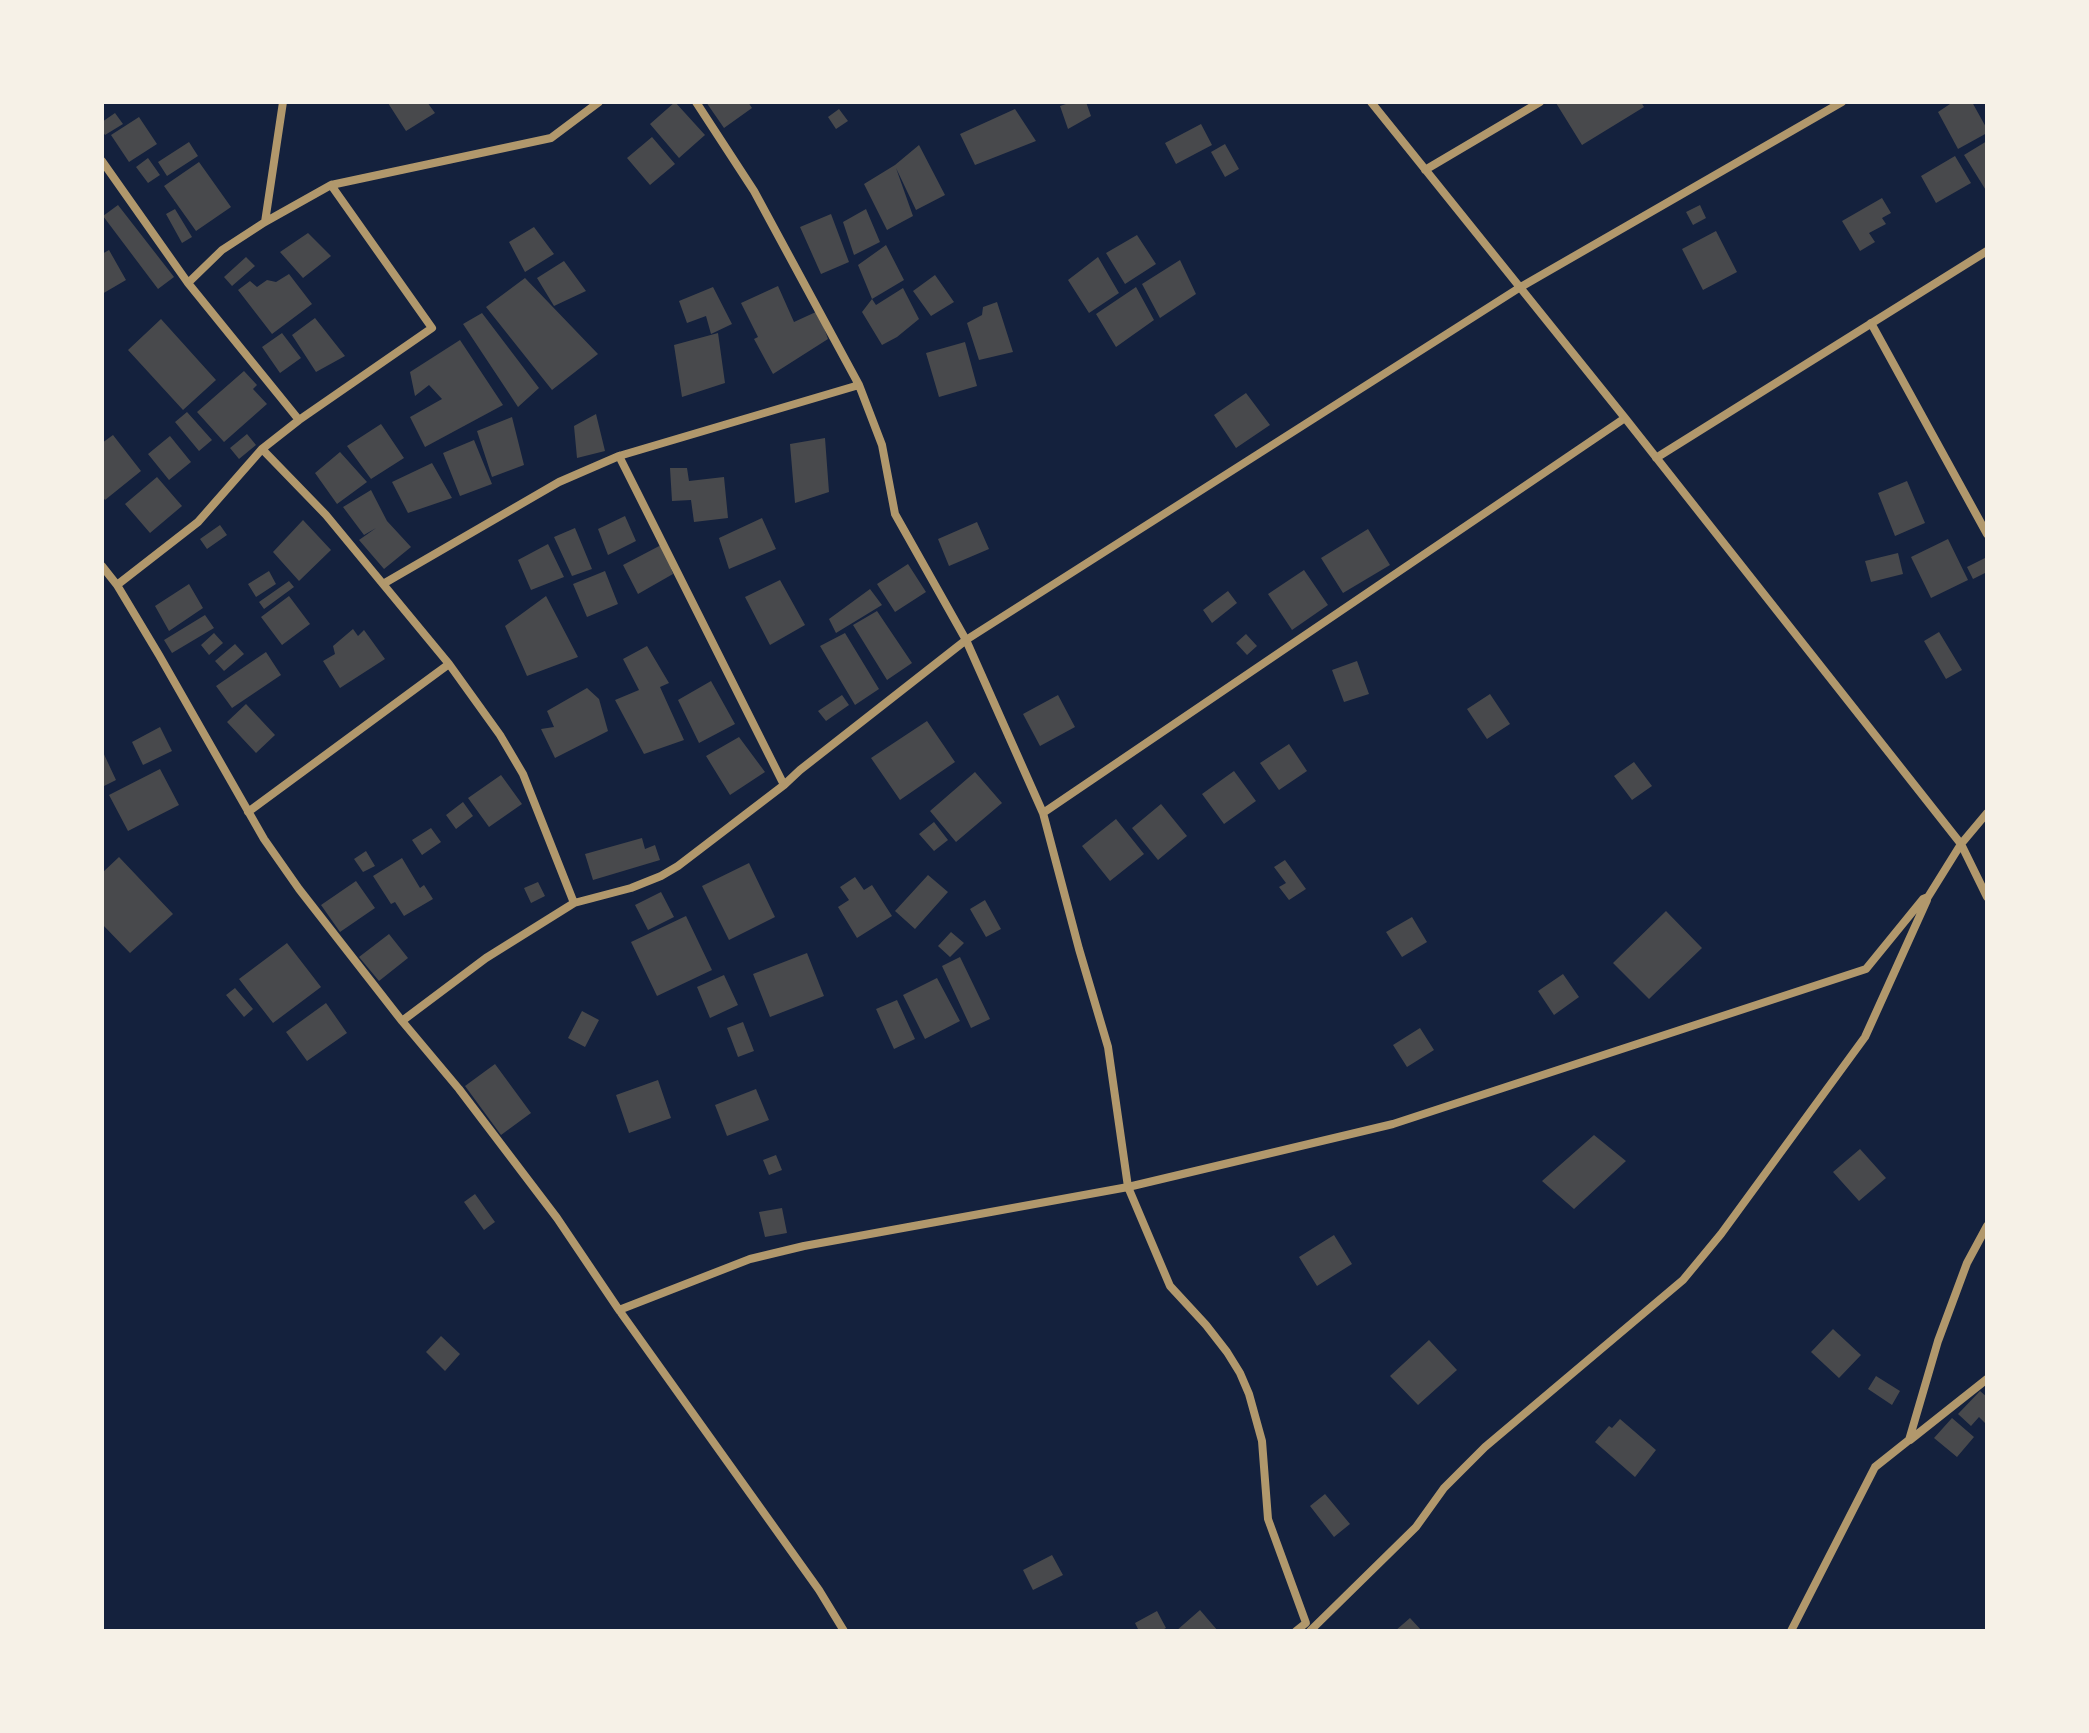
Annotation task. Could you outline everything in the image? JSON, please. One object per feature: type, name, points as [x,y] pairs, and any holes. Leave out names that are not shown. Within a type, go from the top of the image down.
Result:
[{"type":"street","points":[[265,222],[283,102]]},
{"type":"street","points":[[188,283],[222,250],[331,185],[551,138],[599,102]]},
{"type":"street","points":[[696,102],[754,191],[859,385],[882,445],[895,514],[966,640],[1043,813],[1108,1047],[1128,1187],[1170,1286],[1227,1352],[1249,1394],[1262,1441],[1268,1519],[1306,1623],[1296,1631]]},
{"type":"street","points":[[1371,102],[1961,844],[1987,897]]},
{"type":"street","points":[[1425,170],[1540,102]]},
{"type":"street","points":[[402,1021],[486,958],[574,903],[631,888],[678,866],[966,640],[1519,288],[1842,102]]},
{"type":"street","points":[[102,161],[188,283],[299,420]]},
{"type":"street","points":[[117,585],[198,522],[262,449],[432,328],[331,185]]},
{"type":"street","points":[[1656,458],[1987,251]]},
{"type":"street","points":[[1871,323],[1987,534]]},
{"type":"street","points":[[383,584],[559,482],[619,456],[859,385]]},
{"type":"street","points":[[1043,813],[1625,418]]},
{"type":"street","points":[[262,449],[326,515],[449,664],[500,735],[523,774],[574,903]]},
{"type":"street","points":[[619,456],[784,785]]},
{"type":"street","points":[[102,566],[117,585],[248,812],[299,889],[459,1089],[557,1218],[819,1590],[844,1631]]},
{"type":"street","points":[[248,812],[449,664]]},
{"type":"street","points":[[1310,1631],[1416,1527],[1444,1488],[1485,1447],[1683,1280],[1721,1234],[1865,1037],[1928,897],[1961,844],[1987,813]]},
{"type":"street","points":[[619,1310],[750,1259],[804,1246],[1128,1187],[1393,1124],[1866,969],[1923,899],[1928,897]]},
{"type":"street","points":[[1909,1440],[1938,1341],[1967,1263],[1987,1226]]},
{"type":"street","points":[[1791,1631],[1875,1467],[1987,1379]]},
{"type":"building","points":[[390,102],[427,102],[435,113],[406,131]]},
{"type":"building","points":[[675,102],[705,135],[679,158],[650,124]]},
{"type":"building","points":[[706,102],[748,102],[752,108],[724,128]]},
{"type":"building","points":[[1086,102],[1091,116],[1068,129],[1060,106]]},
{"type":"building","points":[[1558,102],[1641,102],[1644,107],[1582,145]]},
{"type":"building","points":[[1953,102],[1972,102],[1987,129],[1987,133],[1958,149],[1938,112]]},
{"type":"building","points":[[839,109],[848,121],[836,129],[828,117]]},
{"type":"building","points":[[1015,109],[1036,141],[975,165],[960,134]]},
{"type":"building","points":[[115,113],[123,124],[105,135],[102,122]]},
{"type":"building","points":[[139,117],[157,144],[129,162],[111,135]]},
{"type":"building","points":[[1201,124],[1212,145],[1176,164],[1165,143]]},
{"type":"building","points":[[652,137],[675,164],[650,185],[627,158]]},
{"type":"building","points":[[1987,141],[1987,192],[1964,155]]},
{"type":"building","points":[[189,142],[198,156],[167,176],[158,162]]},
{"type":"building","points":[[1225,144],[1239,169],[1225,177],[1211,152]]},
{"type":"building","points":[[919,145],[945,195],[916,210],[896,168],[913,216],[887,230],[864,184],[895,165]]},
{"type":"building","points":[[1955,156],[1971,183],[1936,203],[1921,176]]},
{"type":"building","points":[[148,158],[160,175],[148,183],[136,167]]},
{"type":"building","points":[[199,162],[231,207],[196,231],[164,186]]},
{"type":"building","points":[[1882,198],[1891,213],[1882,218],[1886,224],[1869,233],[1875,242],[1860,251],[1842,221]]},
{"type":"building","points":[[118,205],[174,277],[158,289],[103,216]]},
{"type":"building","points":[[1700,205],[1706,218],[1693,225],[1686,212]]},
{"type":"building","points":[[175,209],[192,237],[182,243],[166,214]]},
{"type":"building","points":[[866,209],[880,242],[854,255],[843,222]]},
{"type":"building","points":[[831,214],[849,262],[821,274],[800,227]]},
{"type":"building","points":[[534,227],[554,254],[525,272],[509,242]]},
{"type":"building","points":[[1716,231],[1737,272],[1703,290],[1682,249]]},
{"type":"building","points":[[308,233],[331,256],[303,278],[280,252]]},
{"type":"building","points":[[1137,235],[1156,264],[1125,284],[1106,253]]},
{"type":"building","points":[[886,245],[904,280],[872,299],[858,265]]},
{"type":"building","points":[[109,250],[126,280],[102,294],[102,254]]},
{"type":"building","points":[[246,257],[255,266],[232,286],[224,277]]},
{"type":"building","points":[[1098,257],[1119,293],[1089,313],[1068,280]]},
{"type":"building","points":[[1180,260],[1196,294],[1160,318],[1142,284]]},
{"type":"building","points":[[564,261],[586,291],[554,306],[537,278]]},
{"type":"building","points":[[289,274],[312,304],[272,334],[238,290],[250,281],[257,287],[267,280],[276,282]]},
{"type":"building","points":[[935,275],[954,302],[931,316],[913,291]]},
{"type":"building","points":[[525,278],[598,354],[552,390],[486,307]]},
{"type":"building","points":[[778,286],[794,322],[818,311],[828,339],[773,374],[754,339],[758,337],[741,303]]},
{"type":"building","points":[[713,287],[732,324],[711,334],[706,316],[687,323],[679,301]]},
{"type":"building","points":[[1136,287],[1154,320],[1116,347],[1096,314]]},
{"type":"building","points":[[903,288],[919,319],[882,345],[862,312],[872,299],[876,305]]},
{"type":"building","points":[[997,302],[1013,352],[979,360],[967,323],[982,315],[983,307]]},
{"type":"building","points":[[482,313],[539,388],[518,407],[463,324]]},
{"type":"building","points":[[315,318],[345,356],[316,372],[292,335]]},
{"type":"building","points":[[161,319],[216,380],[183,410],[128,350]]},
{"type":"building","points":[[282,333],[301,358],[280,373],[262,347]]},
{"type":"building","points":[[718,333],[725,383],[682,397],[674,345]]},
{"type":"building","points":[[460,340],[503,405],[425,447],[410,417],[442,399],[429,385],[415,396],[410,372]]},
{"type":"building","points":[[965,342],[977,386],[939,397],[926,353]]},
{"type":"building","points":[[244,371],[257,385],[253,389],[267,404],[224,442],[197,412]]},
{"type":"building","points":[[1246,393],[1270,425],[1236,448],[1214,415]]},
{"type":"building","points":[[187,412],[212,440],[199,451],[175,422]]},
{"type":"building","points":[[596,414],[605,451],[577,458],[574,426]]},
{"type":"building","points":[[512,417],[524,465],[492,477],[477,431]]},
{"type":"building","points":[[381,424],[404,458],[371,479],[347,446]]},
{"type":"building","points":[[247,434],[256,445],[239,459],[230,448]]},
{"type":"building","points":[[113,435],[141,471],[105,500],[102,496],[102,443]]},
{"type":"building","points":[[170,436],[191,462],[169,480],[148,454]]},
{"type":"building","points":[[825,438],[829,492],[795,503],[790,444]]},
{"type":"building","points":[[474,440],[492,484],[460,496],[443,453]]},
{"type":"building","points":[[340,452],[367,482],[337,504],[315,473]]},
{"type":"building","points":[[432,463],[452,498],[408,513],[392,482]]},
{"type":"building","points":[[670,468],[687,468],[689,481],[724,477],[728,518],[694,522],[691,500],[672,501]]},
{"type":"building","points":[[157,477],[182,506],[150,533],[125,504]]},
{"type":"building","points":[[1907,481],[1925,523],[1895,536],[1878,493]]},
{"type":"building","points":[[371,490],[387,521],[411,547],[384,569],[359,540],[376,528],[364,535],[343,507]]},
{"type":"building","points":[[625,516],[636,541],[608,555],[598,529]]},
{"type":"building","points":[[762,518],[776,549],[729,569],[719,538]]},
{"type":"building","points":[[303,520],[331,550],[299,581],[273,552]]},
{"type":"building","points":[[977,522],[989,549],[949,566],[938,539]]},
{"type":"building","points":[[220,525],[227,535],[207,549],[200,539]]},
{"type":"building","points":[[575,528],[592,569],[572,576],[554,537]]},
{"type":"building","points":[[1368,529],[1390,565],[1343,593],[1321,558]]},
{"type":"building","points":[[1948,539],[1968,580],[1931,598],[1911,557]]},
{"type":"building","points":[[548,544],[564,577],[531,590],[518,560]]},
{"type":"building","points":[[663,544],[673,574],[638,594],[623,565]]},
{"type":"building","points":[[1898,553],[1903,574],[1871,582],[1865,561]]},
{"type":"building","points":[[1987,557],[1987,572],[1973,579],[1967,567]]},
{"type":"building","points":[[908,564],[926,592],[895,612],[877,584]]},
{"type":"building","points":[[1304,570],[1328,605],[1292,630],[1268,594]]},
{"type":"building","points":[[269,571],[276,584],[256,597],[248,584]]},
{"type":"building","points":[[605,571],[618,604],[587,617],[573,584]]},
{"type":"building","points":[[780,580],[805,625],[770,645],[745,597]]},
{"type":"building","points":[[289,581],[294,587],[264,609],[259,602]]},
{"type":"building","points":[[189,584],[203,608],[169,631],[155,606]]},
{"type":"building","points":[[870,589],[882,605],[836,633],[829,619]]},
{"type":"building","points":[[1228,591],[1237,603],[1212,623],[1203,610]]},
{"type":"building","points":[[289,596],[310,624],[282,645],[261,617]]},
{"type":"building","points":[[546,596],[578,657],[527,676],[505,626]]},
{"type":"building","points":[[877,611],[912,663],[887,680],[853,625]]},
{"type":"building","points":[[205,615],[214,628],[172,653],[164,640]]},
{"type":"building","points":[[353,629],[358,636],[364,630],[385,659],[340,688],[323,661],[335,654],[333,646]]},
{"type":"building","points":[[1939,632],[1962,670],[1946,679],[1924,641]]},
{"type":"building","points":[[214,633],[223,643],[209,655],[201,645]]},
{"type":"building","points":[[845,633],[879,689],[855,705],[820,646]]},
{"type":"building","points":[[1246,634],[1257,646],[1247,655],[1236,643]]},
{"type":"building","points":[[235,644],[244,654],[224,671],[215,661]]},
{"type":"building","points":[[647,646],[669,683],[660,687],[684,740],[644,754],[615,700],[639,690],[623,659]]},
{"type":"building","points":[[266,652],[281,675],[232,708],[216,686]]},
{"type":"building","points":[[1357,661],[1369,694],[1344,702],[1332,670]]},
{"type":"building","points":[[711,681],[735,724],[699,743],[678,700]]},
{"type":"building","points":[[587,688],[599,699],[608,731],[555,758],[541,729],[554,727],[547,711]]},
{"type":"building","points":[[1490,694],[1510,724],[1487,739],[1467,709]]},
{"type":"building","points":[[842,695],[849,705],[826,721],[818,711]]},
{"type":"building","points":[[1058,695],[1075,727],[1040,746],[1023,714]]},
{"type":"building","points":[[246,704],[275,735],[256,753],[227,722]]},
{"type":"building","points":[[927,721],[955,762],[900,800],[871,758]]},
{"type":"building","points":[[160,727],[172,751],[143,765],[132,742]]},
{"type":"building","points":[[739,737],[765,772],[730,795],[706,756]]},
{"type":"building","points":[[1289,744],[1307,771],[1279,790],[1260,763]]},
{"type":"building","points":[[102,750],[116,780],[102,787]]},
{"type":"building","points":[[1634,762],[1652,786],[1632,800],[1614,776]]},
{"type":"building","points":[[160,769],[179,805],[128,831],[109,795]]},
{"type":"building","points":[[1234,771],[1256,801],[1224,824],[1202,794]]},
{"type":"building","points":[[975,772],[1002,803],[956,842],[930,811]]},
{"type":"building","points":[[501,775],[522,804],[489,827],[468,798]]},
{"type":"building","points":[[463,802],[473,816],[456,829],[446,815]]},
{"type":"building","points":[[1161,804],[1187,836],[1158,860],[1132,828]]},
{"type":"building","points":[[1116,819],[1144,854],[1110,881],[1082,846]]},
{"type":"building","points":[[934,822],[948,840],[934,851],[919,834]]},
{"type":"building","points":[[431,828],[441,842],[422,855],[412,840]]},
{"type":"building","points":[[642,838],[645,849],[655,845],[660,860],[593,880],[585,854]]},
{"type":"building","points":[[366,851],[375,866],[363,872],[354,859]]},
{"type":"building","points":[[119,857],[173,914],[130,953],[102,924],[102,873]]},
{"type":"building","points":[[402,858],[420,888],[424,885],[433,899],[404,916],[395,902],[391,904],[373,876]]},
{"type":"building","points":[[1285,860],[1306,889],[1289,900],[1279,887],[1286,883],[1274,867]]},
{"type":"building","points":[[749,863],[775,917],[729,940],[702,886]]},
{"type":"building","points":[[928,875],[948,892],[915,929],[895,911]]},
{"type":"building","points":[[855,877],[864,890],[872,885],[892,916],[857,938],[838,907],[849,900],[840,887]]},
{"type":"building","points":[[356,881],[375,908],[340,932],[321,905]]},
{"type":"building","points":[[538,882],[545,896],[531,903],[524,888]]},
{"type":"building","points":[[661,892],[674,917],[648,930],[635,905]]},
{"type":"building","points":[[985,900],[1001,929],[986,937],[970,909]]},
{"type":"building","points":[[1666,911],[1702,948],[1649,999],[1613,963]]},
{"type":"building","points":[[686,916],[712,970],[657,996],[631,942]]},
{"type":"building","points":[[1412,917],[1427,942],[1402,957],[1386,932]]},
{"type":"building","points":[[951,932],[964,943],[950,957],[938,946]]},
{"type":"building","points":[[389,934],[408,958],[379,981],[359,957]]},
{"type":"building","points":[[287,943],[321,987],[273,1023],[239,979]]},
{"type":"building","points":[[807,953],[824,996],[770,1017],[753,974]]},
{"type":"building","points":[[960,957],[990,1019],[971,1028],[942,966]]},
{"type":"building","points":[[1563,974],[1579,997],[1554,1015],[1538,991]]},
{"type":"building","points":[[724,975],[738,1005],[710,1018],[697,987]]},
{"type":"building","points":[[937,978],[960,1021],[925,1039],[903,995]]},
{"type":"building","points":[[235,988],[253,1009],[244,1017],[226,995]]},
{"type":"building","points":[[897,1000],[915,1039],[894,1049],[876,1009]]},
{"type":"building","points":[[326,1003],[347,1033],[307,1061],[286,1032]]},
{"type":"building","points":[[582,1011],[599,1020],[585,1047],[568,1038]]},
{"type":"building","points":[[743,1022],[754,1051],[738,1057],[727,1028]]},
{"type":"building","points":[[1420,1028],[1434,1050],[1407,1067],[1393,1045]]},
{"type":"building","points":[[495,1064],[531,1113],[501,1135],[465,1086]]},
{"type":"building","points":[[658,1080],[671,1118],[629,1133],[616,1095]]},
{"type":"building","points":[[756,1089],[769,1120],[727,1136],[715,1105]]},
{"type":"building","points":[[1594,1135],[1626,1161],[1574,1209],[1542,1181]]},
{"type":"building","points":[[1860,1149],[1886,1178],[1859,1201],[1833,1172]]},
{"type":"building","points":[[776,1155],[782,1170],[769,1175],[763,1160]]},
{"type":"building","points":[[475,1194],[495,1222],[484,1230],[464,1202]]},
{"type":"building","points":[[782,1208],[787,1233],[765,1237],[759,1212]]},
{"type":"building","points":[[1334,1235],[1352,1264],[1317,1286],[1299,1257]]},
{"type":"building","points":[[1833,1329],[1861,1355],[1839,1378],[1811,1352]]},
{"type":"building","points":[[441,1336],[460,1354],[445,1371],[426,1352]]},
{"type":"building","points":[[1429,1340],[1457,1370],[1418,1405],[1390,1376]]},
{"type":"building","points":[[1876,1376],[1900,1391],[1892,1405],[1868,1389]]},
{"type":"building","points":[[1980,1391],[1987,1397],[1987,1425],[1979,1417],[1971,1426],[1958,1414]]},
{"type":"building","points":[[1952,1418],[1974,1437],[1957,1457],[1934,1438]]},
{"type":"building","points":[[1620,1419],[1656,1450],[1635,1477],[1595,1442]]},
{"type":"building","points":[[1325,1494],[1350,1524],[1334,1537],[1310,1506]]},
{"type":"building","points":[[1052,1555],[1063,1575],[1033,1590],[1023,1570]]},
{"type":"building","points":[[1200,1610],[1218,1631],[1176,1631]]},
{"type":"building","points":[[1157,1611],[1166,1628],[1139,1631],[1135,1623]]},
{"type":"building","points":[[1410,1618],[1422,1631],[1395,1631]]}]
